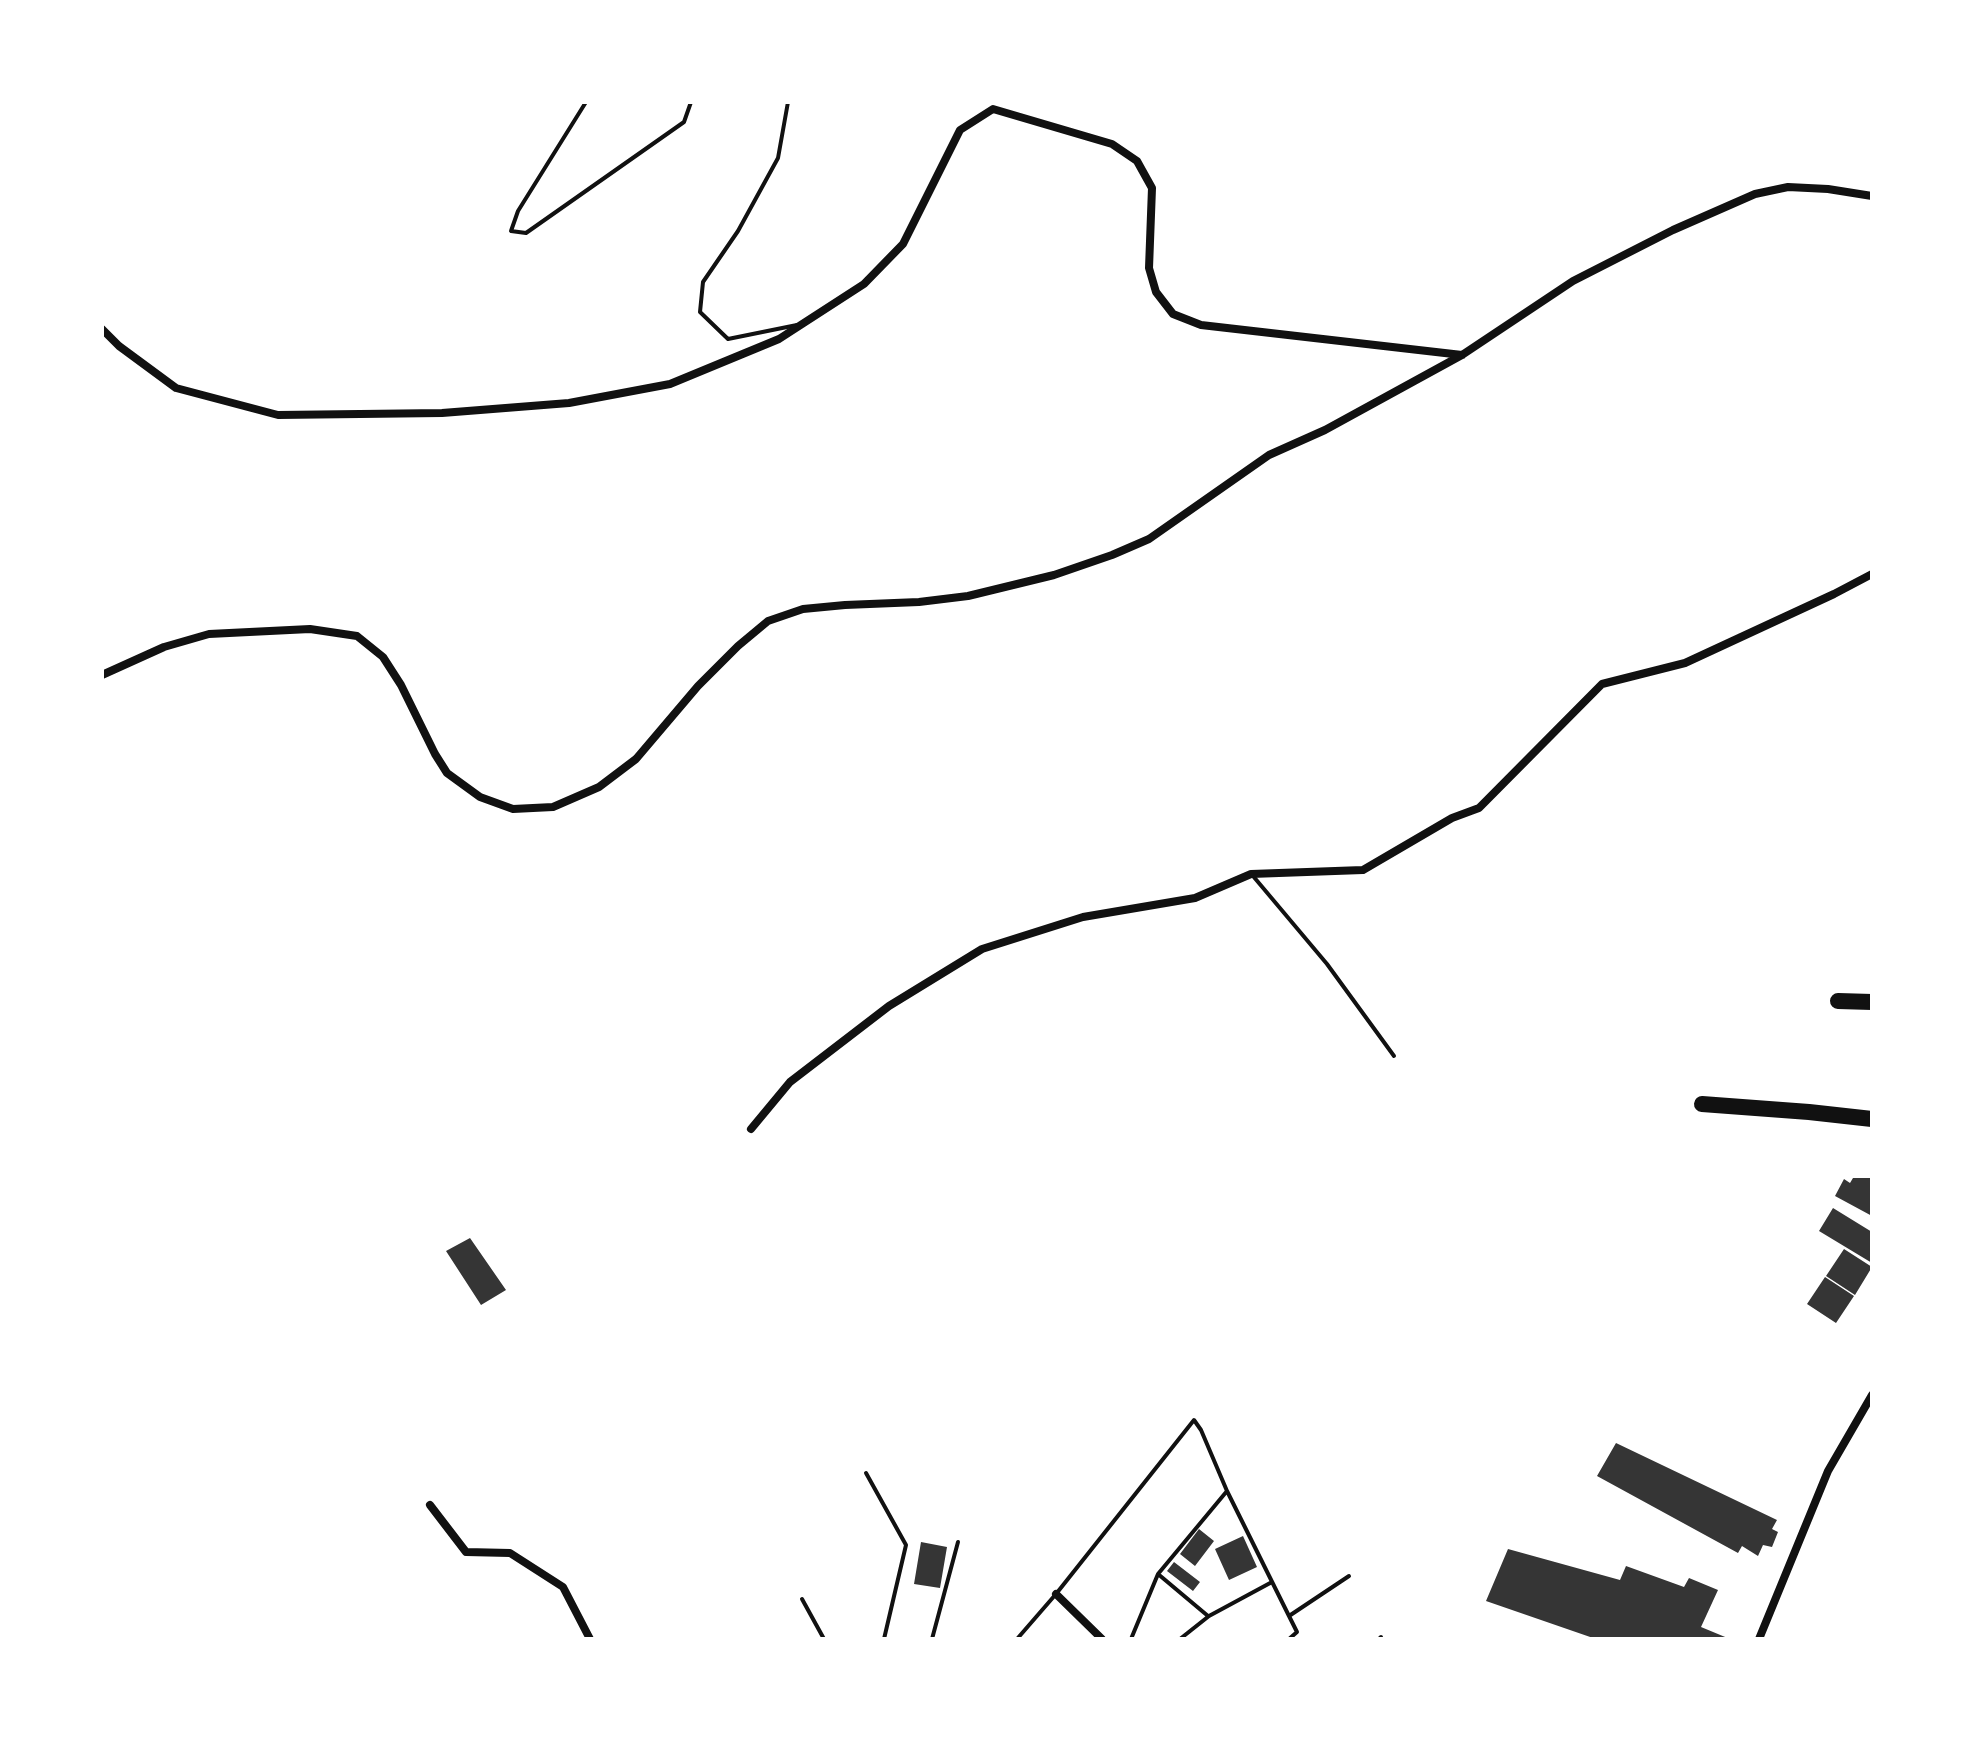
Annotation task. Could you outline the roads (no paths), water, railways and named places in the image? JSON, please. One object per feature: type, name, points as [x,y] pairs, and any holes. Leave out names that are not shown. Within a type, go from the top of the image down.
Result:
[{"type":"highway","points":[[1838,1001],[1872,1002]]},
{"type":"highway","points":[[1702,1104],[1872,1119]]},
{"type":"street","points":[[102,329],[119,346],[176,388],[278,415],[442,413],[569,403],[670,384],[779,339],[864,284],[903,244],[960,130],[993,109],[1112,144],[1137,161],[1152,188],[1149,268],[1156,292],[1173,314],[1201,325],[1462,355]]},
{"type":"street","points":[[102,675],[164,647],[209,634],[310,629],[357,636],[383,657],[447,773],[480,797],[513,809],[553,807],[599,787],[636,759],[698,686],[768,621],[803,609],[968,596],[1054,575],[1112,555],[1149,539],[1269,455],[1325,430],[1462,355],[1573,281],[1673,230],[1755,194],[1788,187],[1872,196]]},
{"type":"street","points":[[751,1129],[790,1082],[889,1006],[982,949],[1083,917],[1195,898],[1251,874],[1363,870],[1452,818],[1479,808],[1602,684],[1685,663],[1872,574]]},
{"type":"street","points":[[1759,1639],[1828,1471],[1872,1395]]},
{"type":"street","points":[[430,1505],[466,1552],[510,1553],[563,1587],[590,1639]]},
{"type":"street","points":[[1056,1594],[1102,1639]]},
{"type":"lane","points":[[586,102],[518,211],[511,231],[526,233],[684,122],[691,102]]},
{"type":"lane","points":[[788,102],[778,158],[738,231],[703,282],[700,312],[728,339],[804,323]]},
{"type":"lane","points":[[1251,874],[1327,964],[1394,1056]]},
{"type":"lane","points":[[1017,1639],[1194,1420],[1297,1632],[1289,1639]]},
{"type":"lane","points":[[866,1473],[906,1545],[884,1639]]},
{"type":"lane","points":[[1131,1639],[1158,1574],[1227,1491]]},
{"type":"lane","points":[[932,1639],[958,1542]]},
{"type":"lane","points":[[1158,1574],[1209,1616]]},
{"type":"lane","points":[[1289,1616],[1349,1576]]},
{"type":"lane","points":[[1180,1639],[1209,1616],[1272,1582]]},
{"type":"lane","points":[[802,1599],[824,1639]]}]
